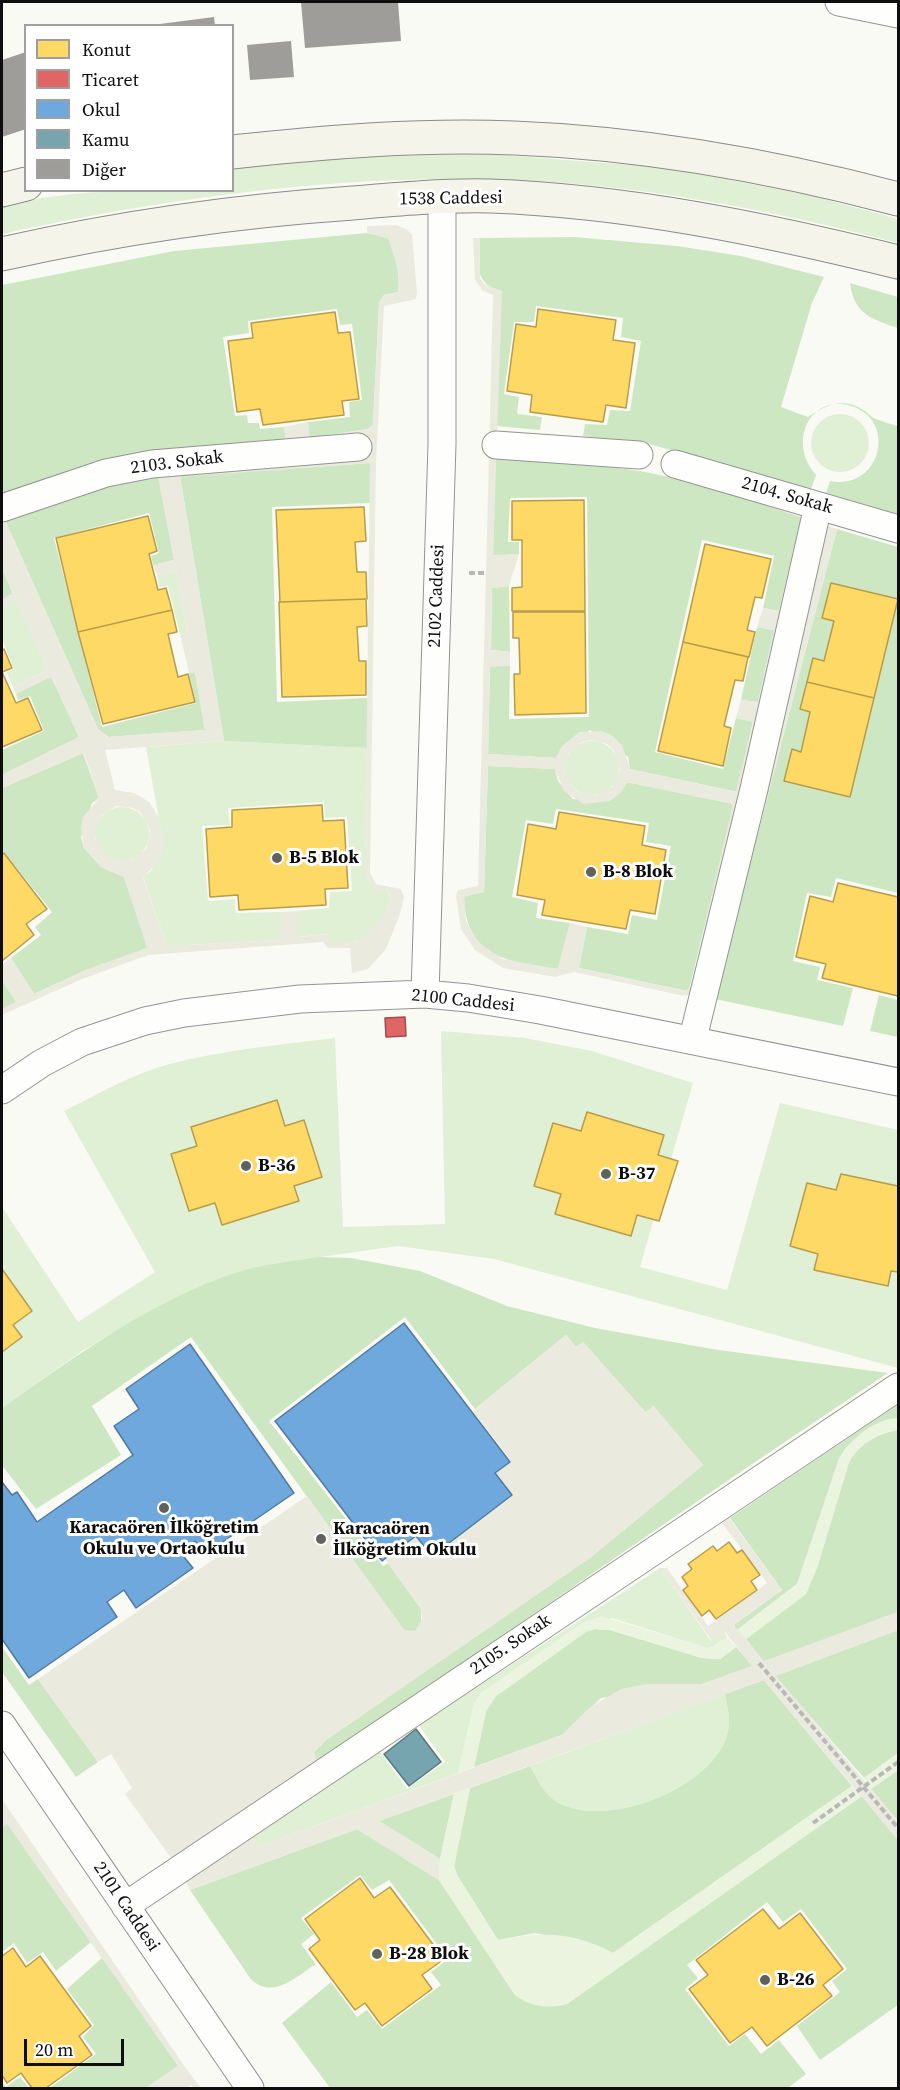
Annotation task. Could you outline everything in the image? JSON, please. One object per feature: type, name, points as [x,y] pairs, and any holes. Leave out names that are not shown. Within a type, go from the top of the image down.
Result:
[{"type":"main road","points":[[234,152],[363,140],[438,137],[536,139],[659,150],[724,160],[832,182],[898,199]]},
{"type":"main road","points":[[2,190],[24,184]]},
{"type":"main road","name":"1538 Caddesi","points":[[2,254],[89,235],[183,219],[274,208],[442,197],[545,200],[630,208],[722,222],[898,262]]},
{"type":"street","points":[[839,2],[898,14]]},
{"type":"street","name":"2102 Caddesi","points":[[425,994],[442,444],[442,197]]},
{"type":"street","points":[[496,445],[639,455]]},
{"type":"street","name":"2103. Sokak","points":[[2,508],[106,473],[152,464],[358,447]]},
{"type":"street","name":"2104. Sokak","points":[[675,464],[898,529]]},
{"type":"street","points":[[693,1038],[754,789],[819,506]]},
{"type":"street","name":"2100 Caddesi","points":[[2,1090],[42,1063],[82,1042],[145,1021],[300,999],[425,994],[468,998],[693,1038],[898,1082]]},
{"type":"street","name":"2105. Sokak","points":[[125,1906],[898,1386]]},
{"type":"street","name":"2101 Caddesi","points":[[2,1725],[250,2088]]},
{"type":"path","points":[[759,1663],[898,1828]]},
{"type":"path","points":[[813,1824],[898,1762]]},
{"type":"green space","points":[[477,153],[668,168],[813,196],[898,219],[898,243],[826,225],[682,197],[608,187],[533,181],[457,179],[380,181],[227,194],[151,205],[2,234],[2,206],[59,196],[102,192],[234,192],[234,166],[315,159]]},
{"type":"green space","points":[[367,233],[388,238],[399,278],[398,292],[384,295],[379,303],[373,425],[368,429],[309,438],[308,422],[350,417],[349,402],[362,400],[352,324],[340,325],[337,309],[248,321],[249,333],[223,337],[235,416],[247,415],[248,423],[259,423],[260,429],[284,427],[286,440],[2,494],[2,285],[174,251]]},
{"type":"green space","points":[[574,237],[677,246],[741,256],[824,277],[812,303],[781,407],[808,417],[821,409],[807,424],[804,436],[803,449],[807,462],[816,475],[811,489],[649,444],[583,436],[585,424],[607,425],[610,410],[630,411],[641,341],[621,337],[623,318],[536,306],[534,322],[514,322],[504,394],[519,397],[517,414],[542,417],[540,430],[496,426],[501,292],[485,283],[481,277],[479,271],[480,238]]},
{"type":"green space","points":[[850,283],[898,297],[898,328],[865,314],[855,302]]},
{"type":"green space","points":[[842,403],[850,404],[874,418],[898,426],[898,515],[826,493],[830,481],[847,481],[861,475],[871,465],[877,452],[878,439],[875,425],[866,414],[851,406],[837,404],[827,406],[835,404]]},
{"type":"green space","points":[[834,414],[846,414],[861,422],[869,437],[869,449],[861,464],[846,472],[834,472],[819,464],[811,449],[811,437],[819,422]]},
{"type":"green space","points":[[495,459],[619,468],[665,476],[801,517],[779,611],[763,608],[774,556],[702,540],[655,752],[723,769],[736,718],[753,721],[737,792],[630,769],[628,757],[590,730],[556,758],[488,754],[490,666],[510,666],[509,719],[589,717],[587,497],[510,498],[508,542],[519,542],[519,554],[493,556]]},
{"type":"green space","points":[[370,463],[370,503],[272,507],[277,702],[367,698],[367,748],[224,741],[180,476]]},
{"type":"green space","points":[[158,475],[174,560],[153,565],[151,556],[159,553],[149,513],[54,538],[102,727],[196,703],[189,673],[195,672],[205,730],[108,737],[98,729],[5,520],[91,489]]},
{"type":"green space","points":[[837,529],[898,547],[898,893],[836,878],[831,897],[807,893],[793,961],[820,967],[817,980],[853,988],[843,1026],[715,999]]},
{"type":"green space","points":[[2,568],[13,594],[2,600]]},
{"type":"green space","points":[[176,571],[187,632],[180,634],[168,586],[159,587],[157,575]]},
{"type":"green space","points":[[509,586],[510,652],[491,650],[492,588]]},
{"type":"green space","points":[[16,599],[48,670],[13,687],[7,672],[14,669],[2,639],[2,608]]},
{"type":"green space","points":[[757,627],[774,630],[758,702],[741,700]]},
{"type":"green space","points":[[51,676],[79,737],[2,775],[2,750],[44,731],[30,696],[18,700],[16,694]]},
{"type":"green space","points":[[224,741],[367,748],[365,874],[372,887],[388,893],[391,899],[382,918],[366,936],[354,942],[338,943],[329,943],[328,934],[296,937],[297,911],[329,908],[330,892],[352,891],[347,817],[325,818],[324,802],[228,808],[230,825],[202,826],[208,901],[235,899],[236,913],[281,912],[281,940],[167,946],[143,877],[151,871],[163,842],[146,747]]},
{"type":"green space","points":[[587,741],[597,741],[607,745],[615,753],[619,768],[615,783],[607,791],[597,795],[587,795],[577,791],[569,783],[565,773],[565,763],[569,753],[577,745]]},
{"type":"green space","points":[[83,753],[99,798],[92,803],[81,837],[84,848],[101,867],[124,877],[148,948],[86,970],[34,994],[11,958],[41,935],[35,927],[52,912],[4,852],[2,853],[2,788]]},
{"type":"green space","points":[[488,766],[555,769],[558,781],[573,799],[620,793],[627,782],[734,804],[687,991],[579,968],[587,927],[628,934],[632,915],[657,920],[671,846],[646,842],[649,823],[556,809],[553,824],[526,820],[512,897],[538,903],[536,918],[570,923],[558,969],[507,959],[481,944],[472,933],[466,917],[464,896],[484,892]]},
{"type":"green space","points":[[117,807],[127,807],[137,811],[145,819],[149,834],[145,849],[137,857],[127,861],[117,861],[107,857],[99,849],[95,839],[95,829],[99,819],[107,811]]},
{"type":"green space","points":[[2,980],[16,1002],[2,1009]]},
{"type":"green space","points":[[879,995],[898,1000],[898,1037],[870,1031]]},
{"type":"green space","points":[[441,1031],[525,1038],[592,1051],[693,1083],[640,1267],[727,1290],[780,1103],[898,1130],[898,1368],[494,1259],[398,1246],[278,1263],[241,1271],[201,1287],[147,1313],[82,1351],[2,1408],[2,1207],[78,1322],[155,1272],[64,1111],[127,1080],[166,1065],[229,1052],[335,1038],[343,1227],[445,1224]]},
{"type":"green space","points":[[318,1257],[351,1258],[420,1271],[507,1306],[595,1328],[712,1349],[888,1373],[673,1518],[317,1764],[314,1752],[326,1740],[591,1557],[703,1465],[653,1406],[646,1413],[583,1342],[576,1347],[566,1335],[475,1409],[405,1317],[269,1421],[383,1566],[388,1563],[421,1609],[421,1625],[418,1630],[411,1632],[404,1630],[191,1337],[92,1406],[121,1455],[36,1509],[4,1468],[2,1469],[2,1408],[87,1349],[146,1313],[208,1283],[241,1271]]},
{"type":"green space","points":[[898,1404],[898,1418],[861,1434],[845,1449],[797,1584],[737,1630],[734,1625],[782,1590],[730,1518]]},
{"type":"green space","points":[[898,1418],[898,1430],[870,1440],[853,1455],[849,1462],[818,1565],[806,1594],[746,1639],[737,1630],[797,1584],[839,1458],[864,1431],[880,1422]]},
{"type":"green space","points":[[898,1430],[898,1612],[764,1662],[746,1639],[806,1594],[818,1565],[849,1462],[853,1455],[870,1440]]},
{"type":"green space","points":[[660,1568],[711,1641],[724,1632],[727,1637],[713,1647],[707,1648],[612,1618],[474,1704],[458,1773],[258,1847],[252,1836],[379,1750],[407,1789],[445,1762],[419,1725]]},
{"type":"green space","points":[[601,1616],[707,1648],[714,1647],[727,1637],[736,1647],[720,1659],[702,1658],[611,1630],[595,1629],[586,1632],[496,1696],[486,1711],[474,1767],[458,1773],[474,1704],[480,1693],[582,1623]]},
{"type":"green space","points":[[595,1629],[610,1630],[702,1658],[720,1659],[736,1647],[753,1666],[702,1684],[601,1698],[562,1735],[474,1767],[486,1711],[496,1696],[586,1632]]},
{"type":"green space","points":[[898,1630],[898,1753],[864,1778],[775,1676]]},
{"type":"green space","points":[[2,1647],[29,1685],[38,1679],[98,1762],[76,1777],[2,1672]]},
{"type":"green space","points":[[764,1680],[852,1786],[613,1953],[603,1948],[535,1933],[498,1940],[457,1875],[454,1866],[470,1788],[530,1766],[550,1797],[575,1809],[600,1811],[628,1807],[655,1799],[681,1786],[703,1770],[719,1751],[729,1726],[725,1694]]},
{"type":"green space","points":[[725,1694],[729,1726],[719,1751],[703,1770],[681,1786],[655,1799],[628,1807],[600,1811],[575,1809],[550,1797],[530,1766]]},
{"type":"green space","points":[[898,1753],[898,1770],[871,1789],[864,1778]]},
{"type":"green space","points":[[898,1770],[898,1821],[871,1789]]},
{"type":"green space","points":[[852,1786],[862,1796],[567,2004],[540,2006],[515,1995],[439,1880],[440,1859],[454,1794],[470,1788],[454,1866],[457,1875],[498,1940],[557,1935],[584,1941],[613,1953]]},
{"type":"green space","points":[[454,1794],[440,1859],[379,1821]]},
{"type":"green space","points":[[862,1796],[898,1840],[898,2005],[820,2060],[797,2026],[840,1992],[832,1981],[847,1969],[801,1909],[783,1922],[767,1902],[687,1965],[698,1978],[685,1989],[729,2046],[745,2034],[761,2054],[779,2040],[806,2074],[788,2088],[330,2088],[282,2023],[331,1982],[357,2017],[367,2010],[382,2029],[441,1985],[431,1972],[448,1959],[389,1880],[372,1890],[360,1875],[301,1918],[314,1934],[301,1944],[316,1964],[292,1980],[275,1987],[258,1985],[250,1978],[190,1890],[357,1829],[439,1880],[515,1995],[535,2005],[567,2004]]},
{"type":"green space","points":[[7,1823],[91,1942],[56,1971],[43,1952],[27,1963],[14,1943],[2,1952],[2,1827]]},
{"type":"green space","points":[[103,1957],[178,2066],[146,2088],[50,2088],[96,2054],[83,2037],[94,2025],[67,1989]]},
{"type":"green space","points":[[20,2077],[29,2088],[2,2088],[2,2082],[6,2087]]},
{"type":"shaded area","points":[[396,225],[412,234],[417,293],[416,299],[384,306],[376,462],[370,873],[376,884],[401,889],[404,897],[386,949],[368,969],[352,973],[350,948],[328,948],[323,942],[148,955],[82,979],[2,1015],[2,1009],[16,1002],[2,980],[2,965],[11,958],[34,994],[86,970],[147,948],[124,877],[101,867],[84,848],[81,827],[83,817],[99,798],[84,753],[2,788],[2,775],[79,737],[51,677],[16,694],[13,687],[48,670],[16,600],[2,608],[2,600],[13,593],[2,568],[2,494],[286,440],[284,427],[308,422],[310,438],[368,429],[373,425],[379,302],[384,295],[398,292],[399,284],[398,269],[388,238],[367,233],[367,226]],"holes":[[[370,463],[365,874],[372,887],[390,895],[388,908],[365,936],[356,942],[330,943],[329,934],[297,937],[297,911],[281,912],[281,940],[167,946],[143,878],[162,857],[163,842],[159,818],[150,803],[143,798],[134,793],[115,790],[105,750],[224,741],[180,477]],[[158,476],[174,560],[153,565],[157,575],[176,571],[187,632],[180,634],[189,673],[195,672],[205,730],[107,737],[98,729],[5,520],[124,479]],[[116,806],[133,808],[141,813],[150,830],[146,849],[131,860],[112,859],[104,854],[95,839],[95,831],[102,815]]]},
{"type":"shaded area","points":[[473,238],[480,238],[480,278],[484,284],[502,291],[493,555],[519,554],[509,586],[492,588],[491,650],[510,652],[510,666],[490,667],[488,754],[556,758],[561,747],[579,732],[602,731],[613,736],[622,745],[630,769],[736,792],[753,722],[736,718],[741,700],[758,702],[774,630],[757,627],[763,608],[779,611],[801,517],[837,529],[715,999],[691,994],[684,996],[574,972],[555,977],[503,968],[475,950],[461,929],[456,896],[458,890],[478,886],[493,295],[483,291],[475,280]],"holes":[[[591,740],[607,744],[614,751],[620,770],[612,787],[596,795],[577,791],[571,785],[565,769],[569,753],[582,742]],[[488,766],[555,769],[564,791],[584,804],[610,801],[620,793],[627,782],[733,804],[691,986],[686,991],[579,968],[587,927],[570,923],[558,969],[502,959],[478,942],[466,921],[464,897],[484,892]]]},
{"type":"shaded area","points":[[566,1335],[576,1347],[583,1342],[645,1412],[654,1406],[703,1465],[591,1557],[326,1740],[314,1752],[317,1764],[178,1860],[171,1858],[125,1794],[132,1788],[111,1754],[98,1762],[38,1679],[307,1496],[404,1630],[415,1631],[422,1619],[421,1609],[386,1560],[416,1536],[432,1556],[512,1495],[496,1473],[511,1461],[473,1411]]},
{"type":"shaded area","points":[[729,1518],[782,1590],[734,1625],[764,1661],[898,1612],[898,1630],[776,1676],[898,1821],[898,1840],[764,1680],[379,1821],[440,1859],[439,1880],[357,1829],[190,1890],[185,1880],[252,1836],[258,1847],[562,1735],[589,1708],[621,1689],[648,1684],[702,1684],[752,1666],[725,1632],[712,1641],[660,1568],[667,1568],[708,1626],[767,1583],[722,1523]]},
{"type":"shaded area","points":[[2,1799],[201,2088],[194,2088],[191,2085],[186,2088],[146,2088],[178,2066],[7,1824],[2,1827]]},
{"type":"building: Konut","points":[[538,309],[616,320],[613,340],[635,343],[626,408],[606,405],[603,422],[530,412],[532,395],[507,391],[516,324],[536,327]]},
{"type":"building: Konut","points":[[335,312],[338,333],[350,332],[359,399],[342,401],[344,415],[263,425],[260,409],[237,412],[228,341],[253,338],[251,323]]},
{"type":"building: Konut","points":[[584,500],[585,611],[512,611],[512,588],[522,587],[522,540],[512,540],[512,501]]},
{"type":"building: Konut","points":[[364,507],[366,541],[355,542],[357,572],[366,572],[367,599],[280,602],[276,510]]},
{"type":"building: Konut","points":[[148,516],[157,551],[149,554],[158,590],[166,588],[172,610],[78,632],[56,538]]},
{"type":"building: Konut","points":[[705,544],[771,559],[762,598],[755,597],[747,630],[755,632],[749,657],[683,642]]},
{"type":"building: Konut","points":[[831,583],[898,599],[874,698],[807,682],[813,658],[824,661],[834,621],[822,618]]},
{"type":"building: Konut","points":[[366,599],[367,626],[357,627],[359,661],[366,661],[366,695],[282,697],[279,602]]},
{"type":"building: Konut","points":[[172,610],[177,632],[168,634],[178,677],[188,674],[195,702],[103,724],[78,632]]},
{"type":"building: Konut","points":[[513,612],[585,612],[586,713],[515,715],[514,674],[520,674],[519,638],[513,638]]},
{"type":"building: Konut","points":[[683,642],[748,657],[743,681],[735,680],[724,726],[731,728],[723,766],[658,751]]},
{"type":"building: Konut","points":[[4,649],[12,668],[2,672],[2,651]]},
{"type":"building: Konut","points":[[2,672],[16,703],[28,698],[42,730],[2,747]]},
{"type":"building: Konut","points":[[807,682],[874,698],[850,797],[784,781],[792,749],[801,752],[810,712],[800,709]]},
{"type":"building: Konut","name":"B-5 Blok","points":[[322,805],[323,821],[344,820],[348,888],[325,889],[326,905],[239,910],[238,895],[210,897],[206,829],[232,827],[232,810]]},
{"type":"building: Konut","name":"B-8 Blok","points":[[559,812],[645,826],[642,845],[666,850],[655,914],[630,910],[626,929],[542,915],[545,900],[517,895],[528,824],[556,829]]},
{"type":"building: Konut","points":[[4,853],[47,909],[26,924],[34,935],[2,961],[2,855]]},
{"type":"building: Konut","points":[[838,883],[898,897],[898,996],[822,978],[826,964],[796,957],[810,896],[833,902]]},
{"type":"building: Konut","name":"B-36","points":[[277,1100],[285,1126],[304,1120],[322,1177],[294,1186],[299,1201],[222,1225],[215,1203],[189,1211],[171,1154],[197,1146],[191,1127]]},
{"type":"building: Konut","name":"B-37","points":[[587,1112],[664,1135],[658,1155],[678,1161],[659,1221],[637,1215],[631,1236],[555,1214],[561,1194],[534,1186],[553,1123],[581,1131]]},
{"type":"building: Konut","points":[[841,1174],[898,1186],[898,1272],[891,1271],[888,1286],[814,1270],[818,1254],[790,1246],[807,1183],[836,1190]]},
{"type":"building: Konut","points":[[2,1269],[32,1311],[13,1325],[22,1337],[2,1352]]},
{"type":"building: Konut","points":[[729,1542],[737,1553],[742,1550],[760,1575],[751,1581],[757,1590],[716,1619],[709,1610],[702,1616],[683,1590],[688,1586],[682,1577],[692,1569],[688,1564],[713,1546],[717,1551]]},
{"type":"building: Konut","name":"B-28 Blok","points":[[360,1878],[374,1898],[390,1887],[444,1959],[422,1975],[432,1989],[382,2026],[365,2003],[355,2010],[309,1949],[320,1940],[305,1919]]},
{"type":"building: Konut","name":"B-26","points":[[763,1909],[779,1929],[800,1913],[843,1969],[823,1985],[832,1996],[767,2046],[752,2027],[730,2043],[689,1989],[708,1975],[696,1960]]},
{"type":"building: Konut","points":[[13,1948],[26,1967],[40,1956],[91,2026],[79,2036],[92,2055],[46,2088],[32,2088],[21,2073],[7,2083],[2,2075],[2,1956]]},
{"type":"building: Ticaret","points":[[405,1017],[406,1036],[386,1037],[385,1018]]},
{"type":"building: Okul","points":[[404,1323],[510,1462],[495,1473],[512,1495],[432,1556],[416,1536],[382,1561],[275,1421]]},
{"type":"building: Okul","name":"Karacaören İlköğretim Okulu ve Ortaokulu","points":[[190,1344],[294,1493],[205,1554],[195,1541],[180,1552],[193,1568],[136,1608],[124,1590],[107,1602],[117,1617],[29,1678],[2,1639],[2,1482],[12,1495],[17,1492],[37,1522],[133,1455],[114,1426],[139,1409],[126,1389]]},
{"type":"building: Kamu","points":[[416,1729],[441,1762],[409,1786],[384,1754]]},
{"type":"building: Diğer","points":[[301,2],[398,2],[401,41],[305,48]]},
{"type":"building: Diğer","points":[[214,17],[215,24],[160,24]]},
{"type":"building: Diğer","points":[[291,41],[294,77],[250,80],[247,45]]},
{"type":"building: Diğer","points":[[24,53],[24,130],[2,137],[2,60]]},
{"type":"place","name":"B-5 Blok","points":[[277,858]]},
{"type":"place","name":"B-8 Blok","points":[[591,872]]},
{"type":"place","name":"B-36","points":[[246,1166]]},
{"type":"place","name":"B-37","points":[[606,1174]]},
{"type":"place","name":"Karacaören İlköğretim Okulu ve Ortaokulu","points":[[164,1508]]},
{"type":"place","name":"Karacaören İlköğretim Okulu","points":[[321,1539]]},
{"type":"place","name":"B-28 Blok","points":[[377,1954]]},
{"type":"place","name":"B-26","points":[[765,1980]]}]
